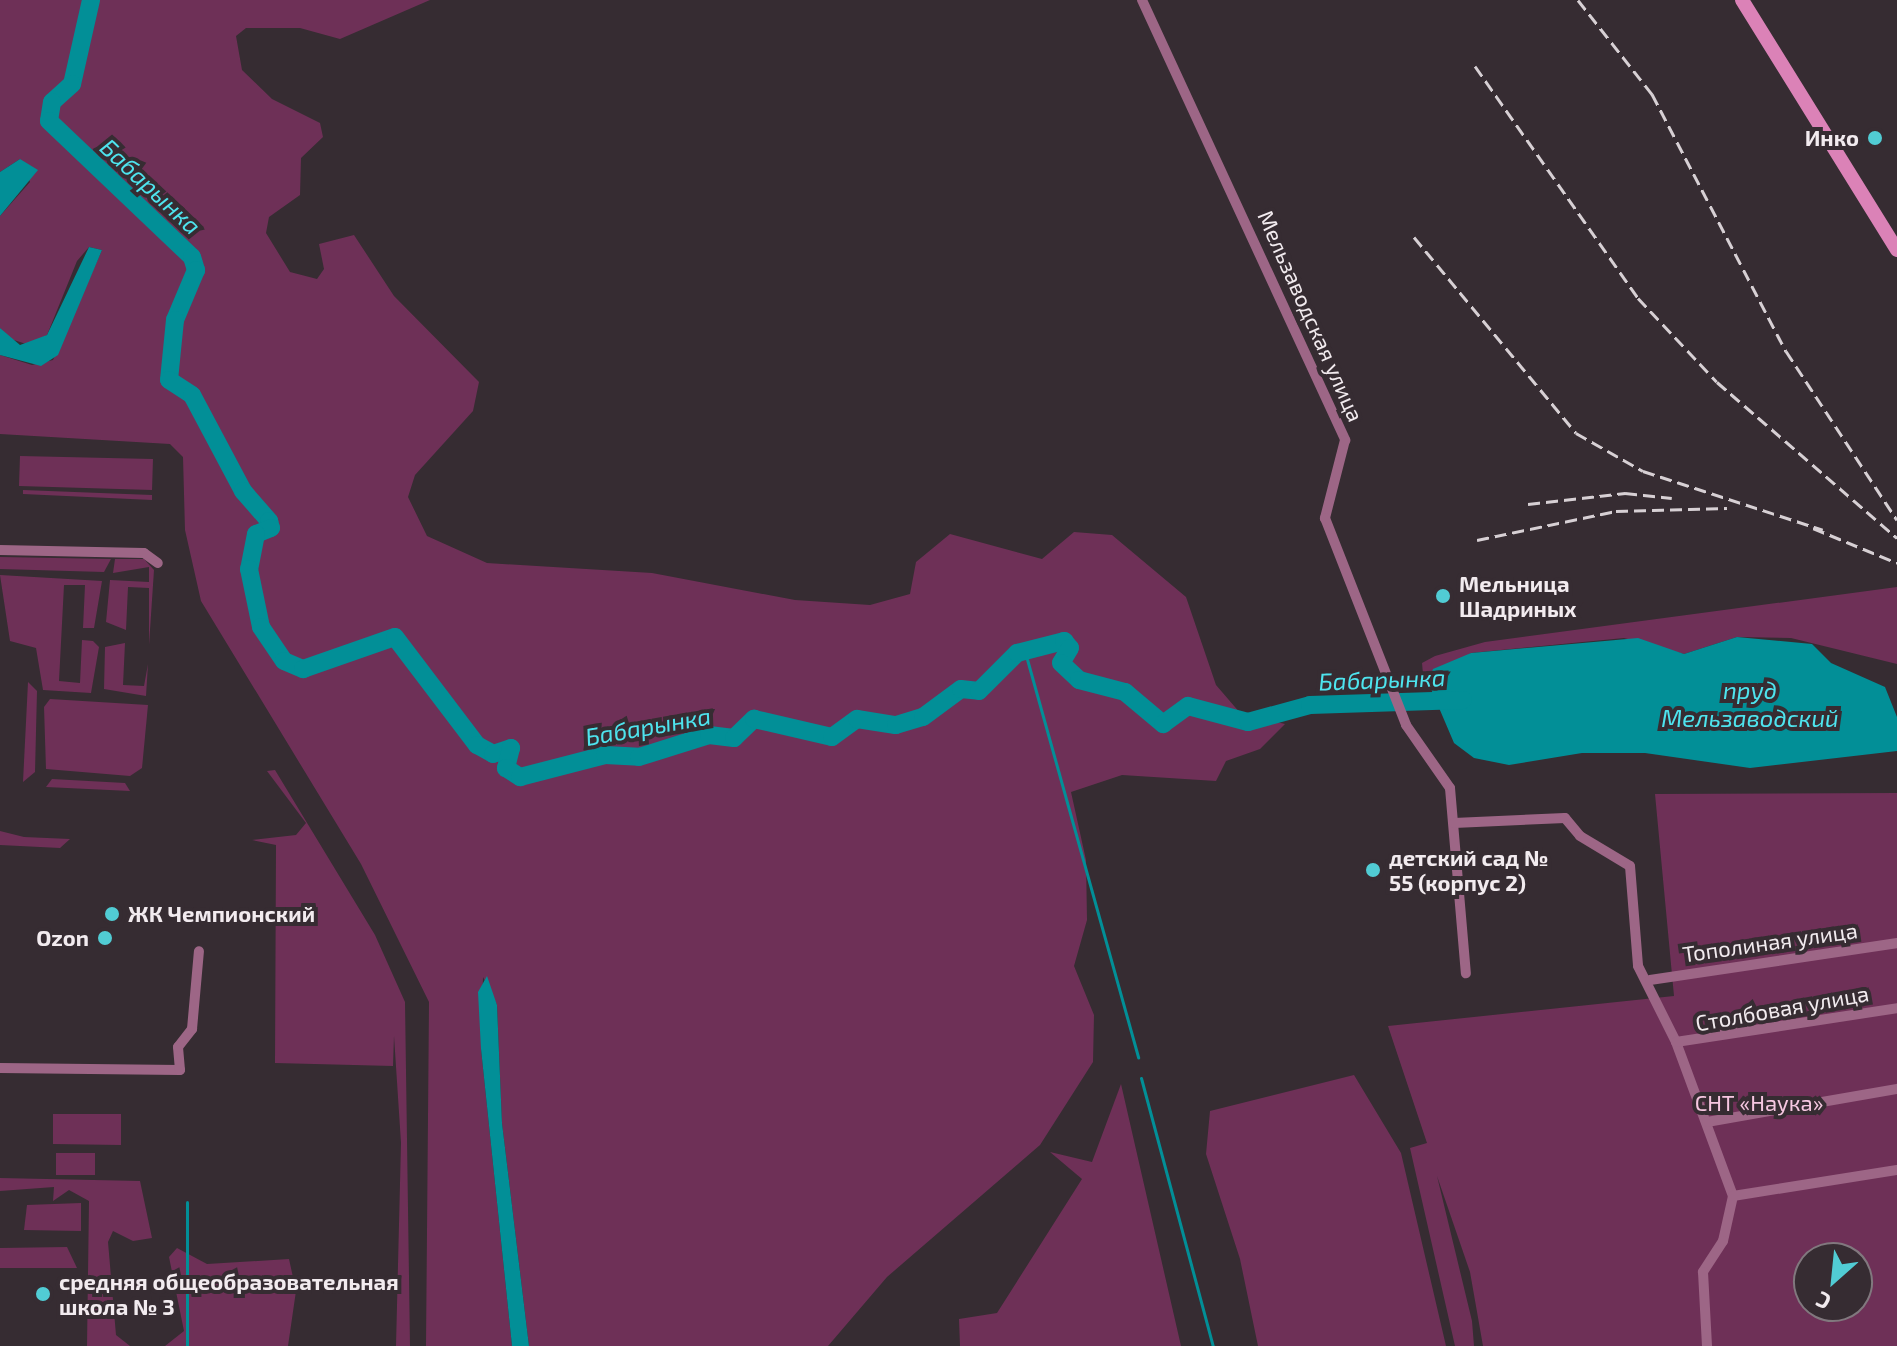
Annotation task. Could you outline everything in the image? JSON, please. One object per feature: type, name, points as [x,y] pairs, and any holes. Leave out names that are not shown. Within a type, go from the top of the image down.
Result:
[{"type":"street","name":"Мельзаводская улица","points":[[1142,0],[1345,440],[1325,518],[1394,684],[1402,715],[1446,777],[1454,823],[1466,973]]},
{"type":"street","points":[[1742,0],[1897,250]]},
{"type":"street","points":[[0,550],[144,553],[158,563]]},
{"type":"street","points":[[1454,823],[1565,818],[1580,836],[1630,866],[1638,966],[1650,980],[1676,1042],[1733,1196],[1723,1241],[1703,1272],[1707,1346]]},
{"type":"street","name":"Тополиная улица","points":[[1650,980],[1897,943]]},
{"type":"street","points":[[0,1068],[180,1070],[178,1047],[192,1029],[199,951]]},
{"type":"street","name":"Столбовая улица","points":[[1676,1042],[1897,1008]]},
{"type":"street","points":[[1707,1122],[1897,1089]]},
{"type":"street","points":[[1733,1196],[1897,1170]]},
{"type":"green space","points":[[0,0],[430,0],[340,39],[300,28],[246,28],[236,36],[242,70],[272,99],[320,123],[323,137],[301,158],[300,195],[269,217],[266,233],[290,272],[317,279],[324,269],[319,244],[354,235],[394,296],[479,382],[473,411],[415,475],[408,497],[427,536],[487,563],[652,573],[795,600],[870,605],[910,594],[916,562],[950,534],[1042,559],[1074,532],[1112,535],[1186,597],[1216,685],[1241,714],[1285,724],[1260,749],[1226,761],[1216,781],[1122,775],[1071,792],[1086,860],[1087,920],[1074,966],[1094,1015],[1093,1062],[1040,1145],[887,1277],[828,1346],[529,1346],[502,1123],[497,1005],[483,977],[481,1049],[512,1346],[426,1346],[429,1002],[361,864],[201,601],[185,530],[183,457],[170,444],[0,434],[0,355],[32,365],[53,360],[102,250],[89,247],[77,261],[47,335],[29,345],[8,338],[0,328],[0,216],[30,182],[20,159],[0,172]]},
{"type":"green space","points":[[20,456],[153,459],[152,490],[19,486]]},
{"type":"green space","points":[[23,490],[152,495],[152,500],[23,494]]},
{"type":"green space","points":[[0,557],[111,559],[104,572],[0,569]]},
{"type":"green space","points":[[115,559],[144,559],[154,570],[149,645],[149,588],[128,587],[126,630],[106,622],[110,580],[149,582],[149,567],[113,573]]},
{"type":"green space","points":[[0,575],[102,581],[94,628],[83,628],[85,585],[64,585],[59,681],[80,683],[82,640],[93,641],[99,647],[91,693],[43,690],[36,648],[10,641]]},
{"type":"green space","points":[[1897,587],[1897,664],[1791,638],[1737,637],[1684,654],[1624,638],[1471,653],[1428,680],[1423,674],[1422,663],[1435,656],[1485,642]]},
{"type":"green space","points":[[125,643],[123,685],[144,686],[148,664],[146,696],[104,689],[105,647]]},
{"type":"green space","points":[[28,682],[37,691],[35,772],[23,782]]},
{"type":"green space","points":[[50,699],[148,705],[142,768],[130,776],[46,769],[44,707]]},
{"type":"green space","points":[[275,770],[375,935],[405,1002],[410,1346],[396,1346],[401,1143],[394,1036],[393,1066],[275,1063],[276,845],[252,840],[296,835],[306,823],[267,771]]},
{"type":"green space","points":[[52,779],[125,783],[130,791],[46,787]]},
{"type":"green space","name":"СНТ «Наука»","points":[[1897,793],[1897,1346],[1483,1346],[1470,1272],[1437,1176],[1472,1321],[1474,1346],[1455,1346],[1410,1148],[1427,1143],[1388,1026],[1674,996],[1655,794]]},
{"type":"green space","points":[[0,831],[24,837],[70,839],[60,848],[0,845]]},
{"type":"green space","points":[[1354,1075],[1401,1153],[1446,1346],[1258,1346],[1240,1259],[1206,1154],[1210,1111]]},
{"type":"green space","points":[[1121,1084],[1181,1346],[960,1346],[959,1319],[997,1313],[1082,1179],[1050,1152],[1092,1162]]},
{"type":"green space","points":[[53,1114],[121,1114],[121,1145],[53,1144]]},
{"type":"green space","points":[[56,1153],[95,1153],[95,1175],[56,1175]]},
{"type":"green space","points":[[0,1178],[140,1181],[152,1238],[133,1241],[113,1231],[108,1242],[116,1335],[130,1346],[87,1346],[89,1201],[69,1190],[53,1201],[54,1187],[0,1191]]},
{"type":"green space","points":[[81,1203],[81,1231],[24,1230],[27,1205]]},
{"type":"green space","points":[[67,1247],[77,1268],[0,1268],[0,1248]]},
{"type":"green space","points":[[177,1248],[207,1264],[289,1259],[296,1291],[288,1346],[165,1346],[184,1331],[169,1257]]},
{"type":"water","points":[[20,159],[38,170],[0,216],[0,172]]},
{"type":"water","points":[[89,247],[102,250],[58,355],[41,366],[0,355],[0,328],[20,345],[47,335]]},
{"type":"water","name":"пруд Мельзаводский","points":[[1737,637],[1812,644],[1831,663],[1885,687],[1897,717],[1897,751],[1750,768],[1645,753],[1582,753],[1509,765],[1474,758],[1454,743],[1428,682],[1433,669],[1471,653],[1638,638],[1684,654]]},
{"type":"water","points":[[487,976],[497,1005],[502,1123],[529,1346],[512,1346],[481,1049],[478,992]]},
{"type":"waterway","name":"Бабарынка","points":[[91,0],[72,84],[52,102],[49,121],[192,257],[196,270],[175,320],[169,380],[192,395],[243,491],[269,521],[271,528],[256,534],[249,569],[261,627],[284,661],[303,669],[395,637],[477,745],[493,754],[511,748],[506,768],[520,777],[605,755],[639,757],[709,735],[734,738],[754,719],[832,737],[857,719],[896,725],[923,717],[961,689],[979,691],[1017,653],[1064,641],[1070,648],[1061,663],[1079,680],[1125,692],[1163,724],[1188,706],[1248,722],[1310,705],[1463,700]]},
{"type":"waterway","points":[[1025,652],[1138,1058]]},
{"type":"waterway","points":[[1141,1078],[1213,1346]]},
{"type":"waterway","points":[[187,1202],[187,1346]]},
{"type":"railway","points":[[1578,0],[1652,94],[1786,351],[1897,520]]},
{"type":"railway","points":[[1475,66],[1638,298],[1717,382],[1897,538]]},
{"type":"railway","points":[[1414,237],[1576,433],[1643,471],[1823,530]]},
{"type":"railway","points":[[1528,504],[1625,493],[1672,498]]},
{"type":"railway","points":[[1477,540],[1616,511],[1727,508]]},
{"type":"railway","points":[[1813,528],[1897,563]]},
{"type":"place","name":"Инко","points":[[1875,138]]},
{"type":"place","name":"Мельница Шадриных","points":[[1443,596]]},
{"type":"place","name":"детский сад № 55 (корпус 2)","points":[[1373,870]]},
{"type":"place","name":"ЖК Чемпионский","points":[[112,914]]},
{"type":"place","name":"Ozon","points":[[105,938]]},
{"type":"place","name":"средняя общеобразовательная школа № 3","points":[[43,1294]]}]
